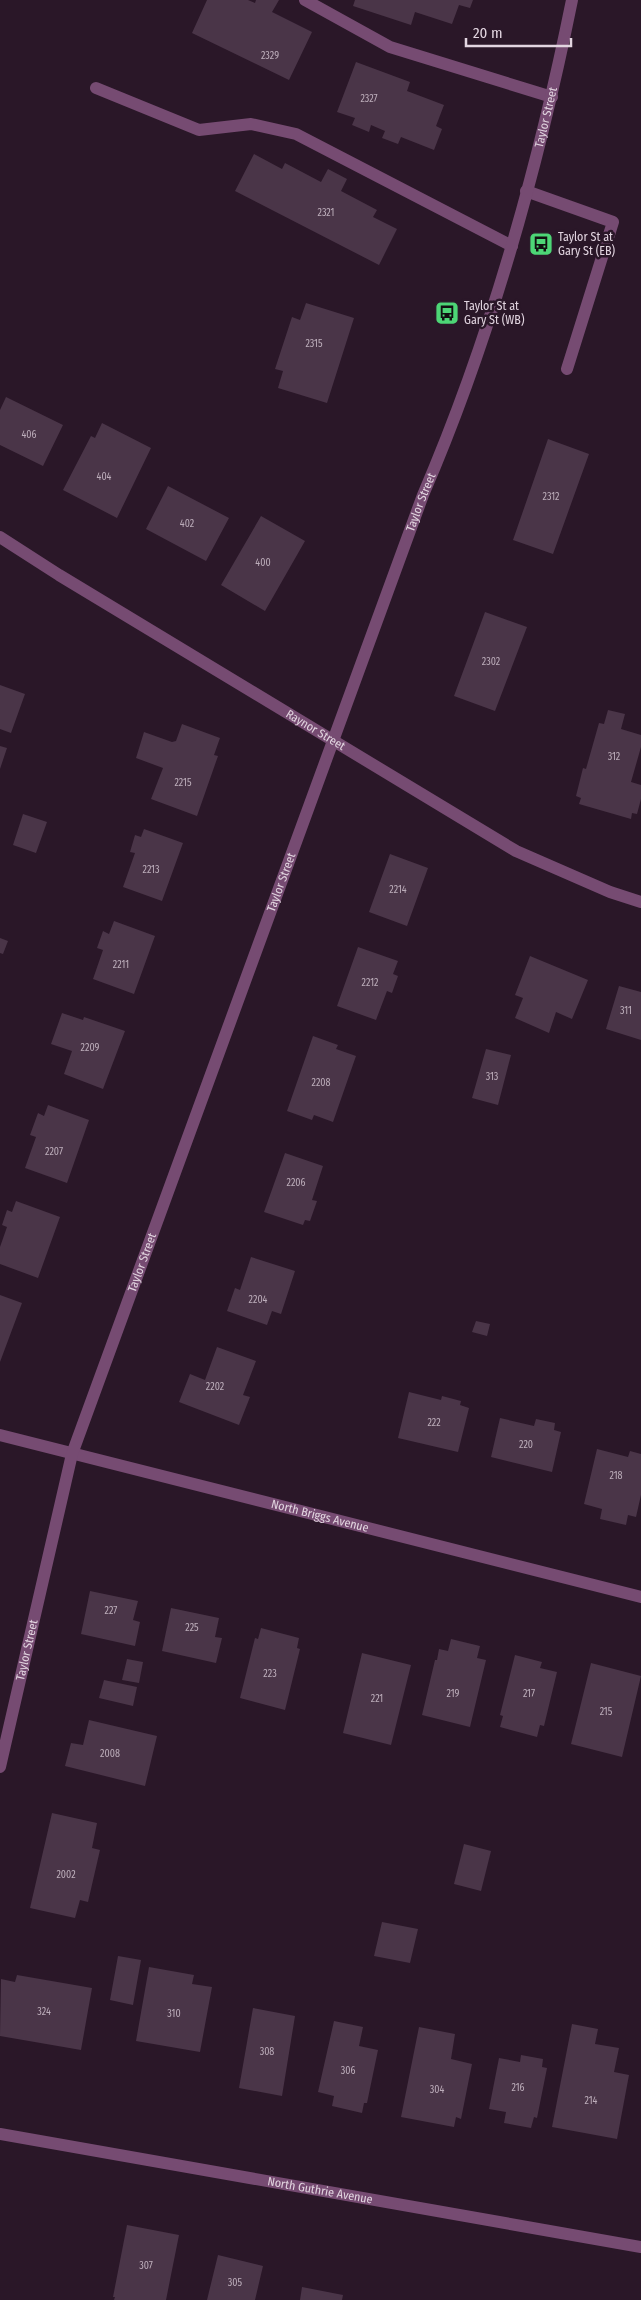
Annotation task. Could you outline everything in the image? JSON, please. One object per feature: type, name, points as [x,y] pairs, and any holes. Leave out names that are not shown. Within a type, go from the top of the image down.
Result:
[{"type":"street","points":[[304,0],[390,47],[552,97]]},
{"type":"street","name":"Taylor Street","points":[[0,1766],[72,1454],[423,494],[453,425],[512,246],[552,97],[572,0]]},
{"type":"street","points":[[96,88],[198,130],[251,124],[296,134],[512,246]]},
{"type":"street","points":[[526,191],[613,222],[567,369]]},
{"type":"street","name":"Raynor Street","points":[[0,537],[59,575],[516,851],[610,892],[641,902]]},
{"type":"street","name":"North Briggs Avenue","points":[[0,1435],[641,1597]]},
{"type":"street","name":"North Guthrie Avenue","points":[[0,2134],[641,2247]]},
{"type":"building","points":[[207,0],[248,0],[255,3],[256,0],[279,0],[272,12],[312,32],[289,80],[192,33]]},
{"type":"building","points":[[355,0],[473,0],[470,8],[459,5],[452,24],[415,12],[411,25],[353,6]]},
{"type":"building","points":[[356,62],[410,82],[407,91],[444,105],[436,126],[442,129],[434,150],[401,137],[398,144],[382,138],[385,131],[371,125],[369,132],[352,125],[355,118],[337,112]]},
{"type":"building","points":[[254,154],[282,169],[285,163],[321,182],[328,169],[347,179],[341,191],[377,210],[373,217],[397,229],[379,265],[235,191]]},
{"type":"building","points":[[306,303],[354,318],[327,403],[278,388],[283,371],[275,369],[292,317],[300,320]]},
{"type":"building","points":[[6,397],[63,425],[43,466],[0,445],[0,410]]},
{"type":"building","points":[[102,423],[151,448],[117,518],[63,490],[91,436],[95,438]]},
{"type":"building","points":[[548,439],[589,454],[553,554],[513,540]]},
{"type":"building","points":[[168,486],[229,518],[206,561],[146,529]]},
{"type":"building","points":[[261,516],[305,541],[265,611],[221,585]]},
{"type":"building","points":[[485,612],[527,627],[495,711],[454,696]]},
{"type":"building","points":[[0,685],[25,694],[11,733],[0,729]]},
{"type":"building","points":[[608,710],[625,714],[621,729],[641,735],[641,747],[631,782],[641,785],[641,799],[637,814],[632,813],[631,819],[579,804],[581,798],[576,796],[583,768],[586,769],[599,723],[604,724]]},
{"type":"building","points":[[182,724],[220,738],[214,755],[218,756],[197,816],[151,799],[163,768],[136,758],[144,732],[172,742],[176,741]]},
{"type":"building","points":[[0,746],[7,748],[0,769]]},
{"type":"building","points":[[23,814],[47,822],[36,853],[13,845]]},
{"type":"building","points":[[144,829],[183,843],[162,901],[123,887],[135,853],[130,852],[135,835],[141,837]]},
{"type":"building","points":[[390,854],[428,868],[407,926],[369,912]]},
{"type":"building","points":[[114,921],[155,936],[134,994],[93,979],[103,950],[97,948],[103,931],[109,934]]},
{"type":"building","points":[[0,938],[8,941],[3,954],[0,953]]},
{"type":"building","points":[[358,947],[398,961],[393,974],[398,976],[392,993],[387,991],[376,1020],[337,1006]]},
{"type":"building","points":[[530,956],[588,980],[572,1019],[556,1012],[549,1033],[515,1018],[523,998],[515,995]]},
{"type":"building","points":[[619,986],[641,992],[641,1040],[606,1029]]},
{"type":"building","points":[[62,1013],[83,1020],[84,1017],[125,1031],[103,1089],[64,1074],[72,1051],[51,1044]]},
{"type":"building","points":[[313,1036],[338,1045],[336,1049],[356,1056],[333,1122],[314,1115],[312,1120],[287,1111]]},
{"type":"building","points":[[486,1049],[511,1055],[498,1105],[472,1098]]},
{"type":"building","points":[[48,1105],[89,1120],[67,1183],[25,1168],[36,1137],[30,1135],[38,1113],[44,1116]]},
{"type":"building","points":[[285,1153],[323,1166],[312,1200],[317,1201],[310,1221],[305,1220],[303,1225],[264,1212]]},
{"type":"building","points":[[16,1201],[60,1217],[38,1278],[0,1264],[0,1247],[7,1227],[2,1225],[7,1210],[12,1212]]},
{"type":"building","points":[[251,1257],[295,1271],[281,1314],[272,1311],[267,1325],[227,1311],[235,1288],[240,1290]]},
{"type":"building","points":[[0,1295],[22,1303],[0,1362]]},
{"type":"building","points":[[476,1321],[490,1324],[487,1336],[472,1332]]},
{"type":"building","points":[[217,1347],[256,1361],[243,1395],[250,1397],[239,1425],[179,1402],[190,1374],[205,1380]]},
{"type":"building","points":[[409,1392],[441,1400],[442,1396],[461,1401],[460,1405],[469,1408],[458,1452],[398,1438]]},
{"type":"building","points":[[500,1418],[534,1426],[536,1419],[555,1423],[554,1430],[561,1432],[552,1472],[491,1457]]},
{"type":"building","points":[[597,1449],[628,1457],[630,1451],[641,1454],[641,1495],[636,1517],[628,1515],[626,1525],[600,1519],[602,1509],[584,1504]]},
{"type":"building","points":[[90,1591],[138,1601],[133,1620],[140,1622],[135,1646],[81,1634]]},
{"type":"building","points":[[171,1608],[219,1618],[215,1637],[222,1638],[216,1663],[162,1651]]},
{"type":"building","points":[[261,1628],[299,1638],[297,1648],[300,1649],[285,1710],[240,1698],[255,1638],[258,1639]]},
{"type":"building","points":[[451,1639],[480,1646],[477,1658],[486,1660],[470,1727],[422,1715],[439,1649],[448,1651]]},
{"type":"building","points":[[362,1653],[411,1665],[391,1745],[343,1733]]},
{"type":"building","points":[[515,1655],[542,1662],[540,1668],[557,1672],[544,1726],[540,1725],[537,1737],[500,1727],[503,1716],[500,1715]]},
{"type":"building","points":[[127,1659],[143,1662],[139,1683],[122,1680]]},
{"type":"building","points":[[591,1663],[641,1676],[622,1757],[571,1744]]},
{"type":"building","points":[[104,1680],[137,1687],[133,1706],[99,1698]]},
{"type":"building","points":[[89,1720],[157,1736],[145,1786],[65,1766],[71,1743],[83,1745]]},
{"type":"building","points":[[52,1813],[97,1823],[92,1848],[100,1850],[88,1902],[80,1900],[75,1918],[30,1908]]},
{"type":"building","points":[[464,1844],[491,1851],[481,1891],[454,1884]]},
{"type":"building","points":[[382,1922],[418,1929],[410,1963],[374,1956]]},
{"type":"building","points":[[118,1956],[141,1960],[133,2005],[110,2000]]},
{"type":"building","points":[[149,1967],[194,1975],[192,1984],[212,1987],[200,2052],[136,2041]]},
{"type":"building","points":[[17,1975],[92,1988],[81,2050],[0,2036],[1,1979],[15,1982]]},
{"type":"building","points":[[253,2008],[295,2016],[282,2096],[239,2088]]},
{"type":"building","points":[[334,2021],[363,2027],[359,2046],[378,2050],[367,2103],[364,2103],[362,2113],[332,2106],[334,2096],[318,2092]]},
{"type":"building","points":[[572,2024],[598,2029],[595,2044],[619,2048],[614,2072],[629,2075],[617,2139],[552,2127]]},
{"type":"building","points":[[419,2027],[455,2034],[451,2059],[472,2064],[461,2119],[456,2117],[454,2127],[401,2117]]},
{"type":"building","points":[[521,2055],[543,2059],[542,2067],[547,2068],[537,2118],[534,2117],[531,2128],[504,2123],[506,2112],[489,2109],[499,2058],[520,2062]]},
{"type":"building","points":[[127,2225],[179,2235],[166,2300],[114,2300]]},
{"type":"building","points":[[218,2255],[263,2266],[255,2300],[207,2300]]},
{"type":"building","points":[[302,2287],[343,2295],[342,2300],[300,2300]]},
{"type":"place","name":"Taylor St at Gary St (EB)","points":[[541,244]]},
{"type":"place","name":"Taylor St at Gary St (WB)","points":[[447,313]]}]
